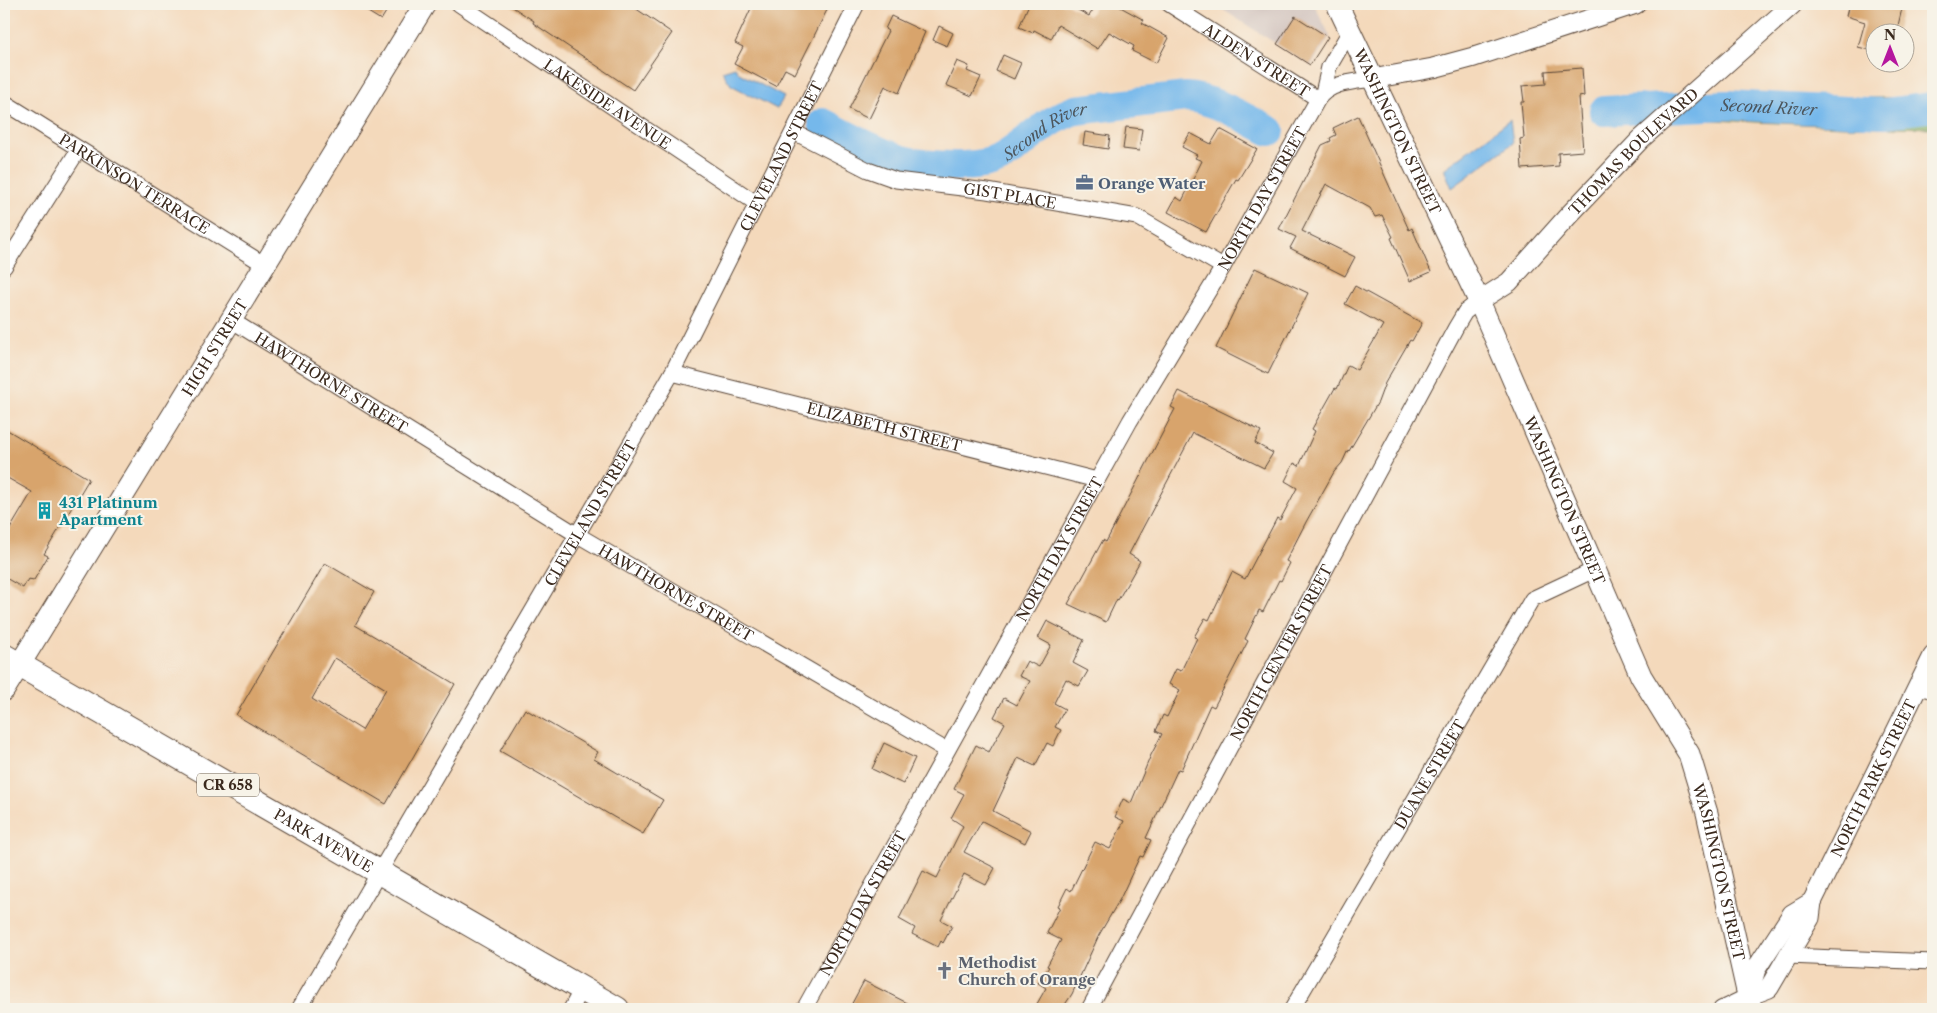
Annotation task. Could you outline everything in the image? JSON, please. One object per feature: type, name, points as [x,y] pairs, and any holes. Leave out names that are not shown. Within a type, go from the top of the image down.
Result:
[{"type":"main road","name":"HIGH STREET","points":[[4,690],[12,660],[231,320],[425,4]]},
{"type":"main road","name":"WASHINGTON STREET","points":[[1337,4],[1479,301],[1641,676],[1689,754],[1707,813],[1749,1003]]},
{"type":"main road","name":"PARK AVENUE","points":[[12,660],[617,1009]]},
{"type":"street","name":"LAKESIDE AVENUE","points":[[459,4],[756,203]]},
{"type":"street","name":"CLEVELAND STREET","points":[[299,1009],[672,373],[857,4]]},
{"type":"street","name":"ALDEN STREET","points":[[1169,4],[1320,96]]},
{"type":"street","points":[[1320,96],[1337,85],[1433,68],[1474,57],[1636,4]]},
{"type":"street","name":"THOMAS BOULEVARD","points":[[1479,301],[1497,291],[1519,272],[1626,154],[1659,122],[1793,4]]},
{"type":"street","name":"NORTH DAY STREET","points":[[804,1009],[1130,421],[1223,266],[1320,96],[1329,67],[1350,31]]},
{"type":"street","name":"PARKINSON TERRACE","points":[[4,102],[265,265]]},
{"type":"street","name":"GIST PLACE","points":[[794,132],[868,170],[896,180],[987,191],[1137,217],[1223,266]]},
{"type":"street","points":[[4,267],[79,149]]},
{"type":"street","name":"NORTH CENTER STREET","points":[[1089,1009],[1456,327],[1465,312],[1479,301]]},
{"type":"street","name":"HAWTHORNE STREET","points":[[231,320],[576,534],[946,750]]},
{"type":"street","name":"ELIZABETH STREET","points":[[672,373],[1097,480]]},
{"type":"street","name":"DUANE STREET","points":[[1292,1009],[1532,599],[1594,570]]},
{"type":"street","name":"NORTH PARK STREET","points":[[1749,1003],[1769,988],[1810,918],[1812,902],[1871,784],[1925,688],[1933,656]]},
{"type":"street","points":[[1721,1009],[1749,1003],[1756,969],[1792,914],[1812,902]]},
{"type":"street","points":[[1788,956],[1933,962]]},
{"type":"street","points":[[571,1009],[582,989]]},
{"type":"shaded area","points":[[1214,4],[1314,4],[1330,36],[1311,66]]},
{"type":"green space","points":[[1713,97],[1929,98],[1933,128],[1691,119]]},
{"type":"water","points":[[735,67],[739,73],[784,97],[777,109],[731,85],[722,71]]},
{"type":"water","points":[[1510,120],[1513,143],[1452,188],[1444,169]]},
{"type":"building","points":[[355,4],[391,4],[381,20]]},
{"type":"building","points":[[508,4],[629,4],[672,33],[633,90]]},
{"type":"building","points":[[753,4],[830,4],[795,74],[785,69],[776,86],[734,64],[743,47],[735,43]]},
{"type":"building","points":[[1029,4],[1067,4],[1089,16],[1097,4],[1115,4],[1144,20],[1142,23],[1169,38],[1156,63],[1132,51],[1134,46],[1109,32],[1098,49],[1058,25],[1051,39],[1034,30],[1033,33],[1019,27]]},
{"type":"building","points":[[1849,4],[1903,4],[1899,22],[1865,22],[1846,16]]},
{"type":"building","points":[[891,16],[925,32],[899,93],[885,86],[869,119],[849,109],[888,31],[885,29]]},
{"type":"building","points":[[1295,16],[1328,37],[1310,65],[1277,44]]},
{"type":"building","points":[[939,26],[953,33],[947,46],[933,40]]},
{"type":"building","points":[[1864,26],[1864,48],[1858,47]]},
{"type":"building","points":[[1003,55],[1021,63],[1014,79],[996,71]]},
{"type":"building","points":[[957,61],[969,66],[967,71],[981,77],[972,96],[946,85]]},
{"type":"building","points":[[1582,68],[1584,96],[1579,97],[1583,151],[1558,153],[1559,166],[1522,169],[1520,139],[1524,138],[1521,102],[1524,102],[1522,86],[1546,84],[1545,71]]},
{"type":"building","points":[[1358,116],[1409,230],[1412,228],[1431,272],[1410,281],[1391,238],[1393,237],[1382,215],[1375,217],[1370,208],[1326,184],[1302,231],[1355,257],[1345,276],[1290,248],[1296,237],[1279,229],[1322,145],[1331,141],[1330,138],[1336,135],[1333,128]]},
{"type":"building","points":[[1126,127],[1142,129],[1139,151],[1123,149]]},
{"type":"building","points":[[1220,129],[1257,149],[1238,180],[1236,179],[1206,232],[1168,212],[1176,197],[1182,201],[1202,161],[1195,158],[1197,155],[1182,147],[1190,133],[1211,144]]},
{"type":"building","points":[[1085,132],[1110,136],[1108,149],[1083,145]]},
{"type":"building","points":[[1255,268],[1308,293],[1268,374],[1216,348]]},
{"type":"building","points":[[1355,286],[1422,323],[1412,341],[1410,340],[1385,383],[1378,402],[1342,463],[1334,472],[1306,522],[1286,561],[1290,563],[1281,581],[1279,580],[1263,612],[1259,610],[1245,639],[1248,641],[1214,707],[1210,705],[1181,770],[1178,769],[1146,838],[1151,840],[1143,857],[1140,856],[1120,899],[1099,935],[1072,994],[1062,1009],[1034,1009],[1046,988],[1038,983],[1049,967],[1047,966],[1061,940],[1047,933],[1060,907],[1058,906],[1067,888],[1071,891],[1095,842],[1110,849],[1124,821],[1115,817],[1123,799],[1131,803],[1162,734],[1156,731],[1163,715],[1167,717],[1180,690],[1169,684],[1176,669],[1181,671],[1197,638],[1194,637],[1205,618],[1209,620],[1232,572],[1245,579],[1277,518],[1280,520],[1297,488],[1285,481],[1294,463],[1299,466],[1315,431],[1312,429],[1335,388],[1337,389],[1348,365],[1357,370],[1383,325],[1345,304]]},
{"type":"building","points":[[1179,391],[1261,431],[1255,443],[1273,453],[1264,468],[1193,433],[1129,554],[1140,561],[1117,599],[1106,622],[1068,604],[1103,540],[1106,542],[1175,409],[1171,407]]},
{"type":"building","name":"431 Platinum Apartment","points":[[4,428],[89,479],[44,554],[48,556],[34,580],[28,579],[23,588],[4,577],[4,539],[32,492],[4,476]]},
{"type":"building","points":[[325,563],[374,592],[355,625],[455,684],[386,804],[236,715]],"holes":[[[335,658],[386,689],[362,730],[312,699]]]},
{"type":"building","points":[[1047,621],[1084,640],[1073,663],[1088,671],[1079,686],[1066,679],[1054,703],[1065,709],[1055,727],[1061,730],[1053,746],[1047,743],[1035,766],[1018,758],[993,811],[1031,831],[1025,843],[982,821],[964,852],[995,868],[986,885],[964,874],[941,920],[952,926],[943,943],[941,941],[938,947],[912,934],[915,928],[899,919],[923,871],[937,878],[963,826],[951,818],[964,794],[954,789],[976,745],[989,752],[1005,723],[994,717],[1004,698],[1017,705],[1030,681],[1019,676],[1027,661],[1039,667],[1051,645],[1038,638]]},
{"type":"building","points":[[525,709],[598,752],[594,759],[663,800],[643,834],[500,751]]},
{"type":"building","points":[[884,743],[915,758],[903,784],[872,769]]},
{"type":"building","points":[[864,981],[919,1009],[849,1009]]},
{"type":"waterway","name":"Second River","points":[[823,123],[871,148],[902,160],[921,164],[948,166],[967,166],[998,160],[1056,119],[1076,110],[1186,97],[1219,105],[1270,131]]},
{"type":"waterway","name":"Second River","points":[[1604,111],[1727,105],[1885,113],[1933,107]]},
{"type":"place","name":"Orange Water","points":[[1084,183]]},
{"type":"place","name":"431 Platinum Apartment","points":[[45,511]]},
{"type":"place","name":"Methodist Church of Orange","points":[[944,971]]}]
